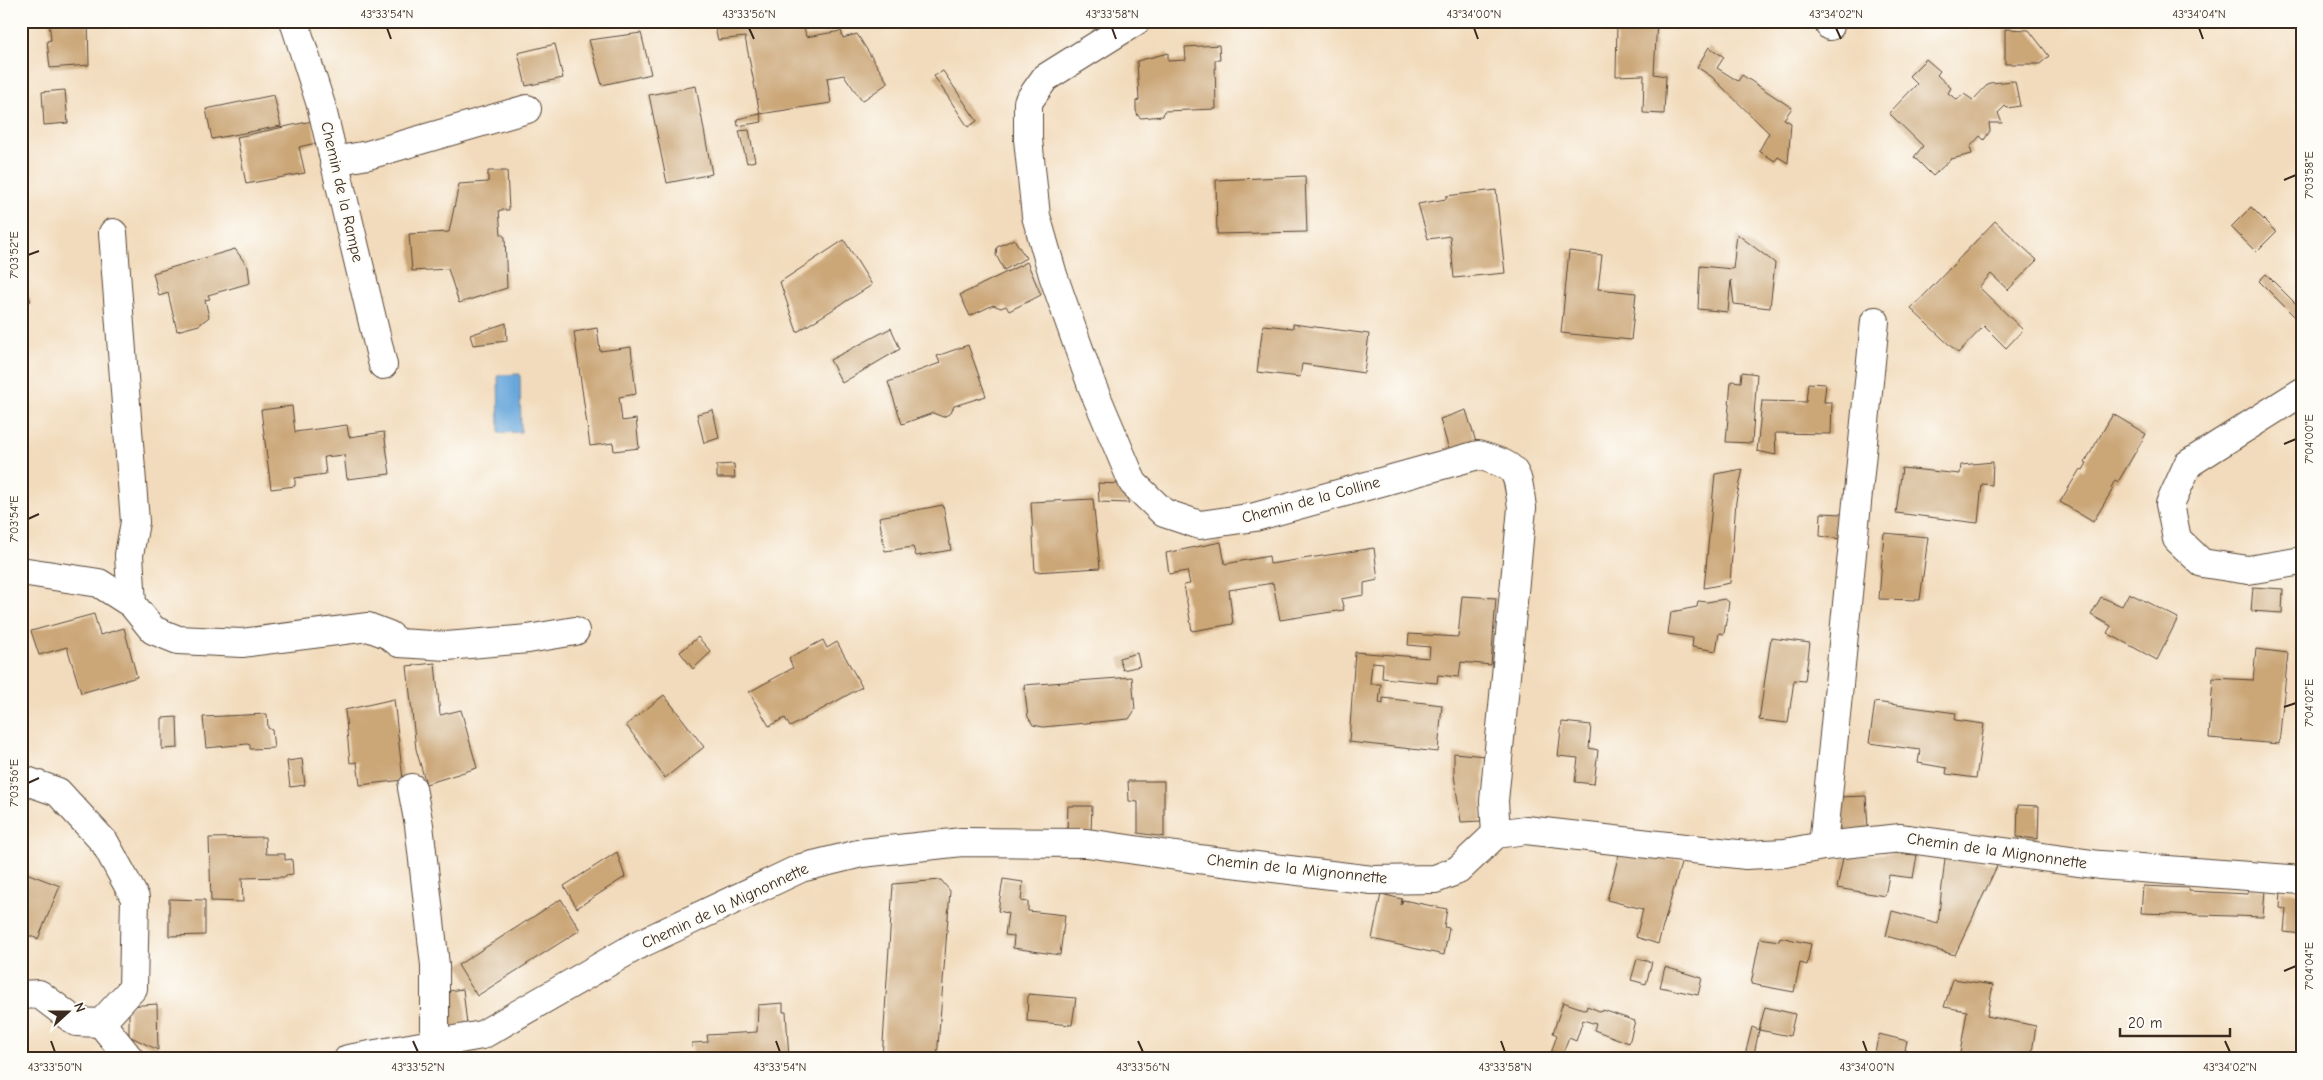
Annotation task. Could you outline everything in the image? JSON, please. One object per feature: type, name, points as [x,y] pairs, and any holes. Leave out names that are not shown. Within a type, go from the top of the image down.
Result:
[{"type":"street","name":"Chemin de la Rampe","points":[[294,21],[321,105],[383,365]]},
{"type":"street","name":"Chemin de la Colline","points":[[1136,21],[1045,78],[1028,102],[1028,139],[1036,216],[1053,275],[1092,386],[1133,483],[1164,512],[1200,525],[1255,517],[1478,455],[1504,463],[1518,475],[1522,508],[1494,801],[1496,834]]},
{"type":"street","points":[[334,161],[368,155],[527,109]]},
{"type":"street","points":[[113,233],[135,522],[128,555],[132,604]]},
{"type":"street","points":[[1823,846],[1875,321]]},
{"type":"street","points":[[2302,392],[2188,464],[2170,504],[2177,539],[2202,563],[2248,570],[2302,561]]},
{"type":"street","points":[[21,571],[99,583],[132,604],[153,630],[178,640],[242,643],[368,627],[389,635],[399,643],[447,646],[528,639],[575,631]]},
{"type":"street","points":[[21,779],[58,792],[105,843],[135,898],[133,988],[101,1023]]},
{"type":"street","points":[[412,788],[419,825],[435,964],[435,1043]]},
{"type":"street","name":"Chemin de la Mignonnette","points":[[348,1059],[482,1035],[646,941],[801,868],[862,854],[962,842],[1087,843],[1372,880],[1435,880],[1458,870],[1496,834],[1526,830],[1746,855],[1785,854],[1823,846],[1901,838],[2100,865],[2302,880]]},
{"type":"street","points":[[21,995],[39,994],[76,1022],[101,1023],[130,1059]]},
{"type":"water","points":[[520,374],[521,432],[499,433],[498,375]]},
{"type":"building","points":[[49,21],[88,21],[89,65],[50,68],[47,41],[51,40]]},
{"type":"building","points":[[732,21],[803,21],[806,37],[841,31],[843,38],[857,34],[888,83],[862,101],[844,75],[827,78],[831,103],[760,114],[745,37],[718,40],[714,24]]},
{"type":"building","points":[[1617,21],[1657,21],[1654,74],[1666,76],[1664,114],[1643,113],[1644,75],[1616,76]]},
{"type":"building","points":[[2005,29],[2029,30],[2049,56],[2040,64],[2005,64]]},
{"type":"building","points":[[641,33],[651,74],[602,85],[589,40]]},
{"type":"building","points":[[555,44],[563,78],[526,86],[518,53]]},
{"type":"building","points":[[1219,45],[1220,60],[1215,60],[1216,109],[1164,111],[1163,116],[1141,118],[1138,116],[1136,110],[1136,101],[1139,100],[1137,61],[1168,53],[1168,61],[1186,60],[1185,47]]},
{"type":"building","points":[[1709,47],[1724,57],[1717,68],[1738,81],[1742,75],[1792,108],[1784,119],[1791,123],[1788,163],[1778,157],[1775,161],[1759,151],[1769,133],[1712,77],[1697,67]]},
{"type":"building","points":[[1926,59],[1940,71],[1937,75],[1951,88],[1948,93],[1957,100],[1964,94],[1973,100],[1989,83],[2015,81],[2020,106],[2007,108],[2005,106],[1998,113],[2002,123],[1989,123],[1990,131],[1984,140],[1980,136],[1970,147],[1972,154],[1951,159],[1933,176],[1914,157],[1923,146],[1889,113],[1917,84],[1909,76]]},
{"type":"building","points":[[943,71],[977,121],[968,127],[934,76]]},
{"type":"building","points":[[696,86],[712,174],[667,183],[649,95]]},
{"type":"building","points":[[65,90],[68,123],[44,125],[42,92]]},
{"type":"building","points":[[274,95],[281,126],[212,139],[206,109]]},
{"type":"building","points":[[760,114],[762,122],[738,126],[737,119]]},
{"type":"building","points":[[312,121],[316,143],[299,147],[305,173],[246,184],[237,137]]},
{"type":"building","points":[[749,130],[755,161],[747,163],[739,131]]},
{"type":"building","points":[[488,171],[507,171],[509,210],[499,210],[501,234],[505,237],[507,288],[459,303],[448,269],[412,271],[409,234],[449,232],[459,184],[488,182]]},
{"type":"building","points":[[1305,176],[1307,232],[1217,234],[1216,180]]},
{"type":"building","points":[[1496,190],[1505,273],[1454,278],[1450,236],[1428,239],[1418,204],[1446,199],[1446,196]]},
{"type":"building","points":[[2251,207],[2276,232],[2256,252],[2231,227]]},
{"type":"building","points":[[1995,221],[2037,260],[2008,290],[1991,274],[1979,287],[2023,330],[2006,348],[1984,326],[1958,353],[1911,309]]},
{"type":"building","points":[[1737,234],[1775,263],[1770,308],[1734,304],[1731,280],[1728,312],[1698,309],[1700,266],[1733,269]]},
{"type":"building","points":[[1014,239],[1026,258],[1004,270],[996,255],[997,247]]},
{"type":"building","points":[[844,240],[872,285],[797,332],[780,282]]},
{"type":"building","points":[[235,249],[248,267],[250,283],[208,295],[210,299],[205,300],[209,317],[199,325],[177,331],[168,293],[159,296],[153,273]]},
{"type":"building","points":[[1569,251],[1602,255],[1598,289],[1636,293],[1631,340],[1561,333]]},
{"type":"building","points":[[1027,262],[1041,295],[1009,311],[1006,306],[1001,308],[993,305],[970,316],[960,295]]},
{"type":"building","points":[[2266,274],[2302,310],[2302,324],[2259,281]]},
{"type":"building","points":[[21,279],[31,301],[21,305]]},
{"type":"building","points":[[506,323],[507,341],[473,345],[470,335]]},
{"type":"building","points":[[1293,324],[1369,334],[1364,373],[1302,364],[1300,377],[1257,372],[1263,325],[1293,328]]},
{"type":"building","points":[[597,328],[600,351],[631,347],[636,394],[619,397],[622,421],[636,419],[639,448],[614,451],[613,443],[590,446],[574,332]]},
{"type":"building","points":[[891,328],[900,349],[842,383],[830,360]]},
{"type":"building","points":[[968,345],[986,396],[954,406],[951,413],[943,417],[933,413],[902,424],[888,382],[940,363],[937,356]]},
{"type":"building","points":[[1742,372],[1757,374],[1752,443],[1726,442],[1731,381],[1741,382]]},
{"type":"building","points":[[1808,383],[1826,384],[1824,402],[1832,402],[1831,434],[1775,433],[1776,455],[1757,451],[1762,401],[1806,402]]},
{"type":"building","points":[[292,406],[295,432],[347,425],[349,437],[384,432],[390,474],[347,479],[344,455],[324,457],[326,474],[295,478],[295,486],[271,489],[261,410]]},
{"type":"building","points":[[713,410],[719,438],[704,443],[697,414]]},
{"type":"building","points":[[1466,410],[1476,442],[1449,450],[1440,419]]},
{"type":"building","points":[[2113,414],[2146,434],[2118,482],[2115,480],[2111,488],[2113,489],[2093,522],[2060,502],[2080,469],[2083,470],[2087,463],[2085,462]]},
{"type":"building","points":[[1993,462],[1992,485],[1982,484],[1978,523],[1896,513],[1902,468],[1960,474],[1961,465]]},
{"type":"building","points":[[734,464],[735,478],[717,478],[717,465]]},
{"type":"building","points":[[1743,469],[1736,501],[1730,583],[1704,588],[1715,474]]},
{"type":"building","points":[[1098,483],[1120,484],[1129,503],[1099,502]]},
{"type":"building","points":[[1093,499],[1100,568],[1035,572],[1031,502]]},
{"type":"building","points":[[943,505],[951,550],[916,556],[913,547],[885,551],[879,517]]},
{"type":"building","points":[[1821,513],[1842,514],[1841,539],[1820,536]]},
{"type":"building","points":[[1884,533],[1928,537],[1920,600],[1879,599]]},
{"type":"building","points":[[1221,542],[1225,564],[1269,556],[1270,564],[1374,548],[1378,580],[1364,583],[1364,595],[1341,599],[1344,610],[1280,620],[1273,583],[1229,590],[1233,624],[1192,631],[1184,585],[1190,584],[1187,571],[1169,574],[1166,553]]},
{"type":"building","points":[[2253,587],[2283,589],[2282,613],[2251,611]]},
{"type":"building","points":[[2129,593],[2178,618],[2157,660],[2107,633],[2111,626],[2091,615],[2101,597],[2122,606]]},
{"type":"building","points":[[1462,596],[1496,598],[1491,665],[1461,662],[1459,677],[1438,675],[1437,683],[1382,678],[1383,663],[1372,662],[1370,684],[1381,684],[1379,703],[1383,704],[1383,698],[1442,705],[1438,752],[1349,742],[1355,652],[1429,658],[1430,647],[1408,645],[1409,634],[1458,637]]},
{"type":"building","points":[[1725,599],[1729,602],[1724,634],[1719,633],[1716,651],[1692,647],[1693,638],[1668,634],[1671,612],[1697,607],[1698,601],[1707,602]]},
{"type":"building","points":[[94,614],[100,635],[124,628],[137,677],[81,693],[67,647],[39,655],[31,631]]},
{"type":"building","points":[[698,637],[711,652],[693,669],[680,652]]},
{"type":"building","points":[[1771,638],[1810,643],[1805,681],[1794,680],[1788,723],[1759,720]]},
{"type":"building","points":[[823,640],[827,648],[837,642],[862,687],[790,727],[785,718],[769,726],[749,692],[793,668],[789,658]]},
{"type":"building","points":[[2256,649],[2288,653],[2279,744],[2209,738],[2213,678],[2253,680]]},
{"type":"building","points":[[1137,653],[1140,666],[1123,670],[1119,658]]},
{"type":"building","points":[[435,663],[440,715],[461,710],[477,768],[426,784],[416,749],[407,666]]},
{"type":"building","points":[[1132,677],[1135,710],[1129,719],[1043,727],[1033,725],[1028,717],[1024,685]]},
{"type":"building","points":[[664,695],[704,747],[665,778],[626,725]]},
{"type":"building","points":[[394,699],[403,780],[360,785],[357,762],[350,763],[345,710]]},
{"type":"building","points":[[1875,702],[1956,713],[1955,720],[1984,724],[1976,778],[1946,774],[1947,768],[1918,763],[1920,750],[1869,743]]},
{"type":"building","points":[[267,714],[268,728],[272,730],[274,748],[250,749],[250,745],[247,744],[206,748],[203,717]]},
{"type":"building","points":[[177,717],[178,748],[162,749],[162,718]]},
{"type":"building","points":[[1562,722],[1591,725],[1589,748],[1598,750],[1594,784],[1575,782],[1578,758],[1558,756]]},
{"type":"building","points":[[1454,753],[1485,756],[1481,821],[1461,822],[1454,775]]},
{"type":"building","points":[[302,759],[305,785],[290,787],[287,761]]},
{"type":"building","points":[[1128,781],[1164,781],[1164,837],[1138,833],[1138,802],[1129,801]]},
{"type":"building","points":[[1866,796],[1868,828],[1840,832],[1838,797]]},
{"type":"building","points":[[2018,805],[2039,806],[2038,839],[2017,837]]},
{"type":"building","points":[[1068,806],[1092,806],[1091,832],[1067,832]]},
{"type":"building","points":[[265,837],[266,854],[285,854],[285,860],[292,859],[293,874],[286,875],[285,877],[242,878],[243,902],[211,901],[209,838]]},
{"type":"building","points":[[617,852],[625,877],[577,908],[564,886]]},
{"type":"building","points":[[1892,853],[1917,855],[1913,878],[1889,875],[1885,896],[1837,888],[1843,858]]},
{"type":"building","points":[[1619,854],[1682,860],[1658,944],[1636,937],[1643,909],[1607,900]]},
{"type":"building","points":[[1945,858],[1998,864],[1955,955],[1886,936],[1892,911],[1938,923]]},
{"type":"building","points":[[21,871],[60,886],[38,939],[21,932]]},
{"type":"building","points":[[1003,879],[1023,882],[1021,901],[1028,902],[1028,911],[1065,915],[1060,955],[1013,948],[1014,936],[1005,935],[1008,913],[998,911]]},
{"type":"building","points":[[941,880],[950,891],[937,1059],[882,1059],[893,884]]},
{"type":"building","points":[[2143,886],[2189,888],[2189,891],[2248,894],[2248,889],[2265,890],[2263,917],[2141,913]]},
{"type":"building","points":[[2281,891],[2302,893],[2302,934],[2284,932],[2286,909],[2280,908]]},
{"type":"building","points":[[1381,894],[1402,899],[1401,905],[1403,900],[1447,909],[1444,927],[1449,928],[1444,955],[1372,939]]},
{"type":"building","points":[[169,899],[205,900],[205,935],[169,936]]},
{"type":"building","points":[[561,899],[580,930],[477,996],[458,965]]},
{"type":"building","points":[[1780,937],[1811,944],[1807,965],[1800,963],[1794,992],[1751,984],[1760,938],[1779,941]]},
{"type":"building","points":[[1637,959],[1652,962],[1646,984],[1631,980]]},
{"type":"building","points":[[1665,967],[1702,978],[1698,995],[1660,987]]},
{"type":"building","points":[[1953,979],[1993,985],[1987,1016],[2036,1026],[2031,1059],[1959,1059],[1967,1011],[1944,1007]]},
{"type":"building","points":[[463,989],[467,1025],[446,1028],[442,992]]},
{"type":"building","points":[[1028,994],[1076,998],[1072,1025],[1027,1021]]},
{"type":"building","points":[[1563,1002],[1586,1010],[1587,1006],[1602,1012],[1603,1010],[1635,1021],[1629,1043],[1594,1030],[1596,1024],[1583,1020],[1576,1041],[1569,1038],[1561,1059],[1549,1059],[1557,1035],[1553,1033]]},
{"type":"building","points":[[783,1003],[783,1012],[786,1012],[789,1059],[669,1059],[693,1056],[692,1043],[708,1042],[707,1035],[757,1032],[758,1005]]},
{"type":"building","points":[[157,1004],[158,1050],[129,1036],[129,1006]]},
{"type":"building","points":[[1765,1007],[1795,1014],[1790,1036],[1759,1030]]},
{"type":"building","points":[[1752,1027],[1759,1030],[1753,1059],[1744,1059]]},
{"type":"building","points":[[1879,1034],[1907,1041],[1903,1059],[1858,1059],[1859,1053],[1874,1056]]},
{"type":"building","points":[[474,1054],[473,1059],[454,1058]]}]
